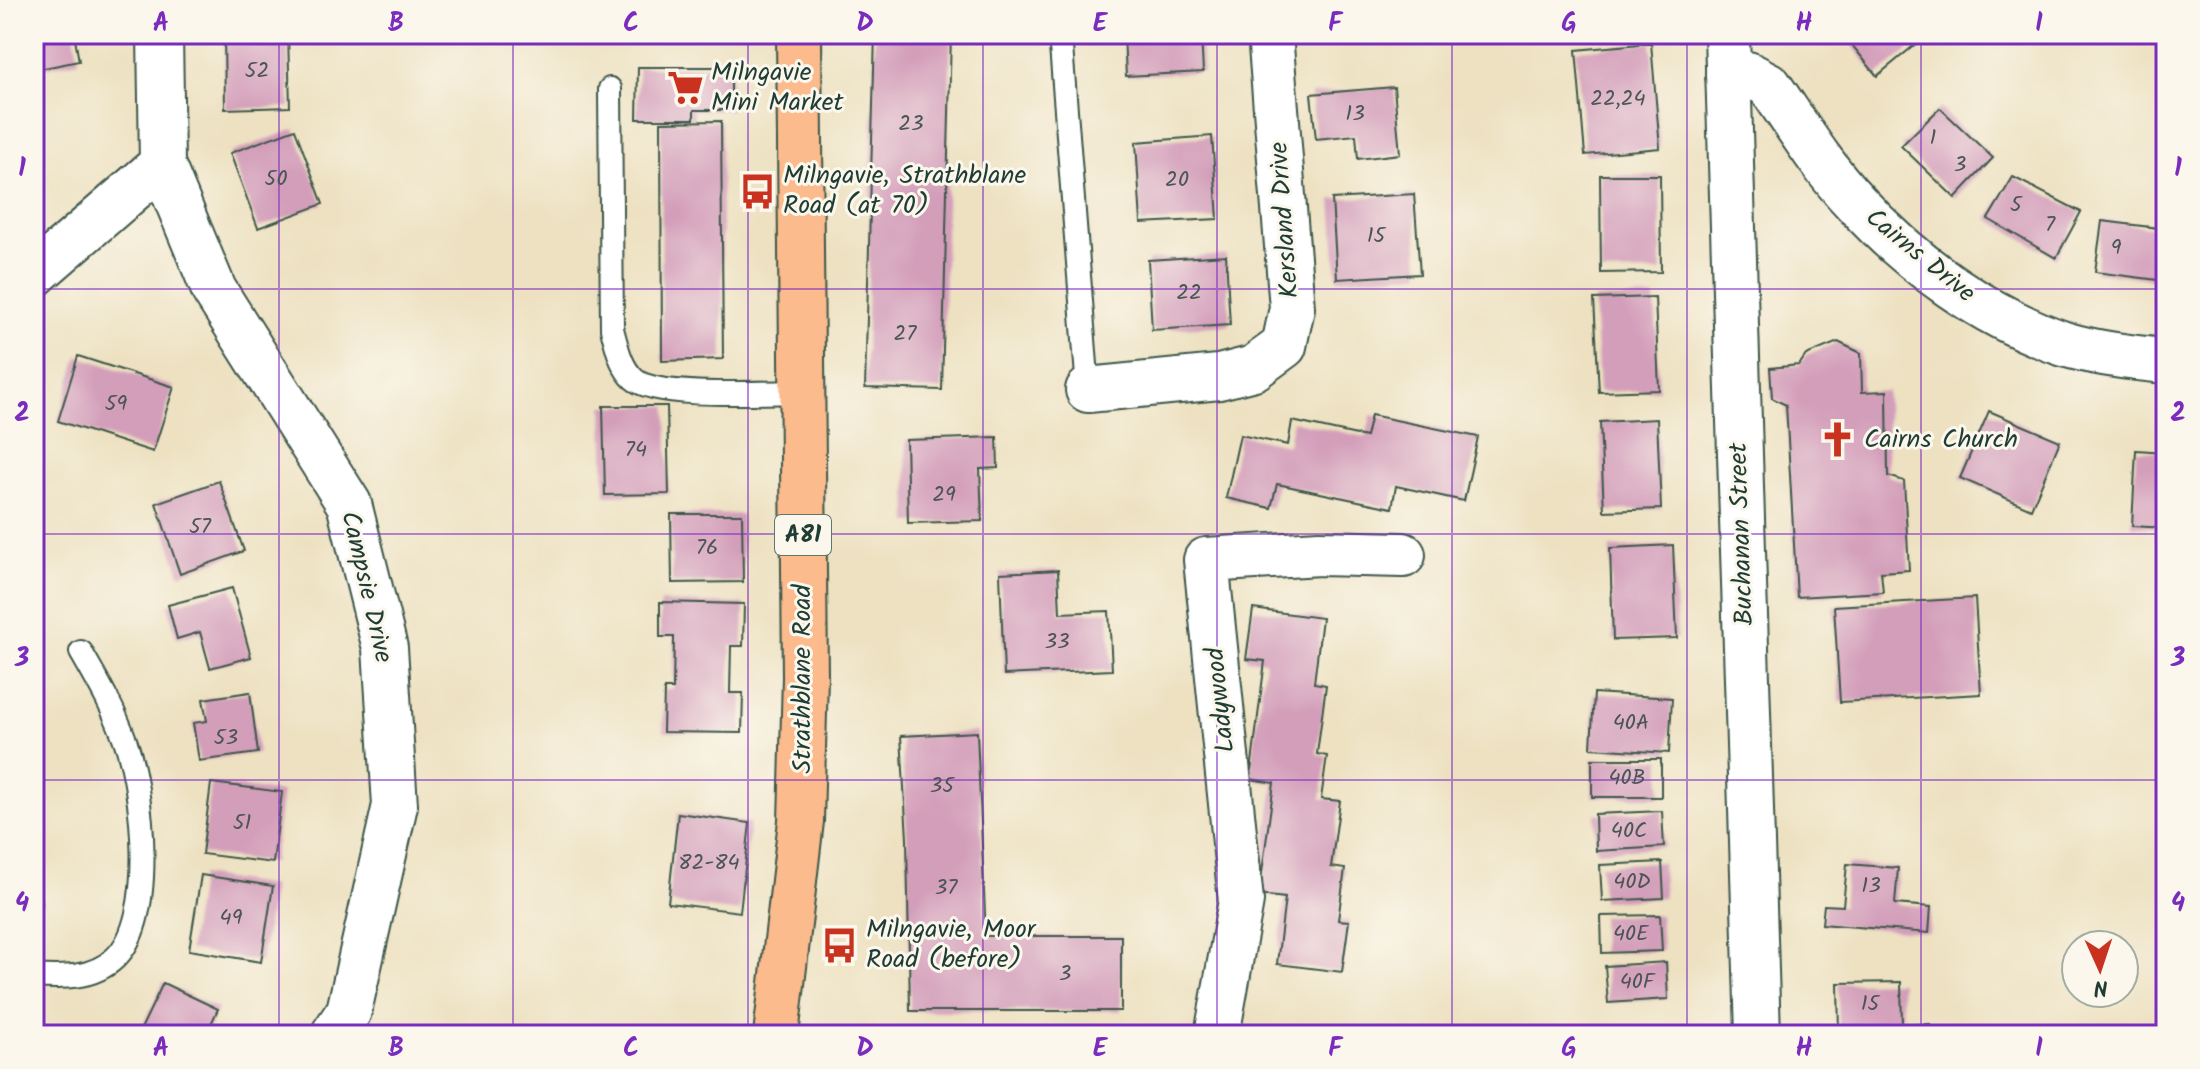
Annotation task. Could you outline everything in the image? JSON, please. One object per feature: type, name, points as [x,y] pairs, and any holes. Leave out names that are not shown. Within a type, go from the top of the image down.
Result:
[{"type":"main road","name":"Strathblane Road","points":[[776,1035],[801,821],[805,677],[799,34]]},
{"type":"street","name":"Campsie Drive","points":[[160,34],[162,164],[214,290],[349,504],[385,648],[395,805],[349,1011],[333,1035]]},
{"type":"street","name":"Kersland Drive","points":[[1088,390],[1219,377],[1254,368],[1284,346],[1292,308],[1270,34]]},
{"type":"street","name":"Cairns Drive","points":[[1727,54],[1748,74],[1769,85],[1854,202],[1895,241],[1957,291],[2013,323],[2065,344],[2119,357],[2166,361]]},
{"type":"street","name":"Buchanan Street","points":[[1727,54],[1758,1035]]},
{"type":"street","points":[[34,275],[162,164]]},
{"type":"street","name":"Ladywood","points":[[1217,1035],[1241,901],[1206,560],[1319,553],[1403,555]]},
{"type":"lane","points":[[1060,34],[1088,390]]},
{"type":"lane","points":[[610,89],[612,329],[623,366],[637,381],[667,391],[801,392]]},
{"type":"lane","points":[[34,976],[79,976],[115,958],[126,943],[140,906],[142,843],[132,762],[110,706],[81,652]]},
{"type":"building","points":[[34,34],[74,34],[79,61],[34,70]]},
{"type":"building","points":[[224,34],[288,34],[290,107],[225,109]]},
{"type":"building","points":[[875,34],[951,34],[942,390],[865,388]]},
{"type":"building","points":[[1124,34],[1201,34],[1203,72],[1126,76]]},
{"type":"building","points":[[1843,34],[1928,34],[1877,76]]},
{"type":"building","points":[[1651,43],[1660,148],[1585,155],[1576,50]]},
{"type":"building","name":"Milngavie Mini Market","points":[[638,67],[731,67],[731,110],[694,110],[694,119],[637,119]]},
{"type":"building","points":[[1394,87],[1400,154],[1358,159],[1356,135],[1316,139],[1311,94]]},
{"type":"building","points":[[1940,108],[1993,158],[1955,198],[1901,146]]},
{"type":"building","points":[[721,121],[723,359],[662,361],[661,122]]},
{"type":"building","points":[[295,129],[323,204],[258,228],[230,153]]},
{"type":"building","points":[[1212,136],[1218,219],[1141,223],[1136,142]]},
{"type":"building","points":[[34,148],[46,157],[34,173]]},
{"type":"building","points":[[1600,175],[1660,175],[1661,272],[1601,273]]},
{"type":"building","points":[[2013,177],[2081,212],[2056,258],[1988,219]]},
{"type":"building","points":[[1414,194],[1420,274],[1337,279],[1332,199]]},
{"type":"building","points":[[2102,221],[2166,229],[2166,281],[2095,272]]},
{"type":"building","points":[[1226,255],[1230,325],[1152,330],[1148,260]]},
{"type":"building","points":[[1655,297],[1659,390],[1599,392],[1594,299]]},
{"type":"building","name":"Cairns Church","points":[[1838,342],[1861,353],[1862,392],[1887,391],[1888,476],[1904,481],[1909,570],[1881,572],[1883,592],[1797,597],[1786,405],[1772,398],[1770,368],[1799,365],[1806,355]]},
{"type":"building","points":[[78,356],[174,387],[153,452],[58,421]]},
{"type":"building","points":[[603,406],[667,406],[669,494],[605,495]]},
{"type":"building","points":[[1989,411],[2060,441],[2031,509],[1960,478]]},
{"type":"building","points":[[1371,415],[1478,437],[1464,501],[1396,486],[1392,508],[1277,484],[1271,508],[1226,498],[1240,435],[1288,445],[1292,421],[1366,437]]},
{"type":"building","points":[[1657,419],[1661,509],[1604,511],[1600,422]]},
{"type":"building","points":[[997,437],[998,468],[980,469],[982,521],[908,523],[906,440]]},
{"type":"building","points":[[2136,450],[2166,452],[2166,528],[2132,526]]},
{"type":"building","points":[[219,481],[244,551],[180,574],[156,503]]},
{"type":"building","points":[[671,514],[742,514],[743,582],[672,583]]},
{"type":"building","points":[[1673,545],[1677,638],[1613,640],[1610,548]]},
{"type":"building","points":[[1058,570],[1060,613],[1109,611],[1112,670],[1004,675],[1000,573]]},
{"type":"building","points":[[232,588],[251,657],[210,668],[200,632],[177,639],[168,605]]},
{"type":"building","points":[[1975,598],[1981,694],[1840,702],[1834,606]]},
{"type":"building","points":[[660,602],[744,604],[743,646],[731,646],[730,693],[743,693],[742,733],[663,732],[664,689],[673,689],[674,637],[660,637]]},
{"type":"building","points":[[1253,609],[1322,618],[1314,683],[1326,685],[1317,754],[1327,756],[1321,799],[1340,801],[1331,867],[1345,869],[1338,920],[1349,921],[1342,972],[1277,964],[1285,898],[1259,895],[1274,783],[1250,779],[1265,661],[1246,659]]},
{"type":"building","points":[[250,692],[258,753],[199,761],[193,723],[207,721],[203,699]]},
{"type":"building","points":[[1594,693],[1672,698],[1669,753],[1591,748]]},
{"type":"building","points":[[977,732],[986,936],[1121,936],[1121,1011],[910,1011],[907,839],[901,736]]},
{"type":"building","points":[[1592,759],[1661,759],[1661,797],[1592,797]]},
{"type":"building","points":[[211,783],[282,792],[273,863],[202,854]]},
{"type":"building","points":[[1662,811],[1664,847],[1596,851],[1595,814]]},
{"type":"building","points":[[678,813],[750,823],[740,912],[668,903]]},
{"type":"building","points":[[34,860],[42,905],[34,906]]},
{"type":"building","points":[[1662,862],[1664,898],[1602,901],[1600,865]]},
{"type":"building","points":[[1847,864],[1898,868],[1895,904],[1931,907],[1929,933],[1822,924],[1824,905],[1843,906]]},
{"type":"building","points":[[201,875],[273,886],[261,962],[189,950]]},
{"type":"building","points":[[1660,915],[1662,951],[1602,953],[1601,916]]},
{"type":"building","points":[[1666,962],[1668,999],[1608,1003],[1605,966]]},
{"type":"building","points":[[1901,982],[1902,1025],[1930,1024],[1931,1035],[1839,1035],[1838,983]]},
{"type":"building","points":[[163,983],[218,1009],[206,1035],[138,1035]]},
{"type":"place","name":"Milngavie Mini Market","points":[[685,88]]},
{"type":"place","name":"Milngavie, Strathblane Road (at 70)","points":[[757,191]]},
{"type":"place","name":"Cairns Church","points":[[1838,440]]},
{"type":"place","name":"Milngavie, Moor Road (before)","points":[[840,945]]}]
